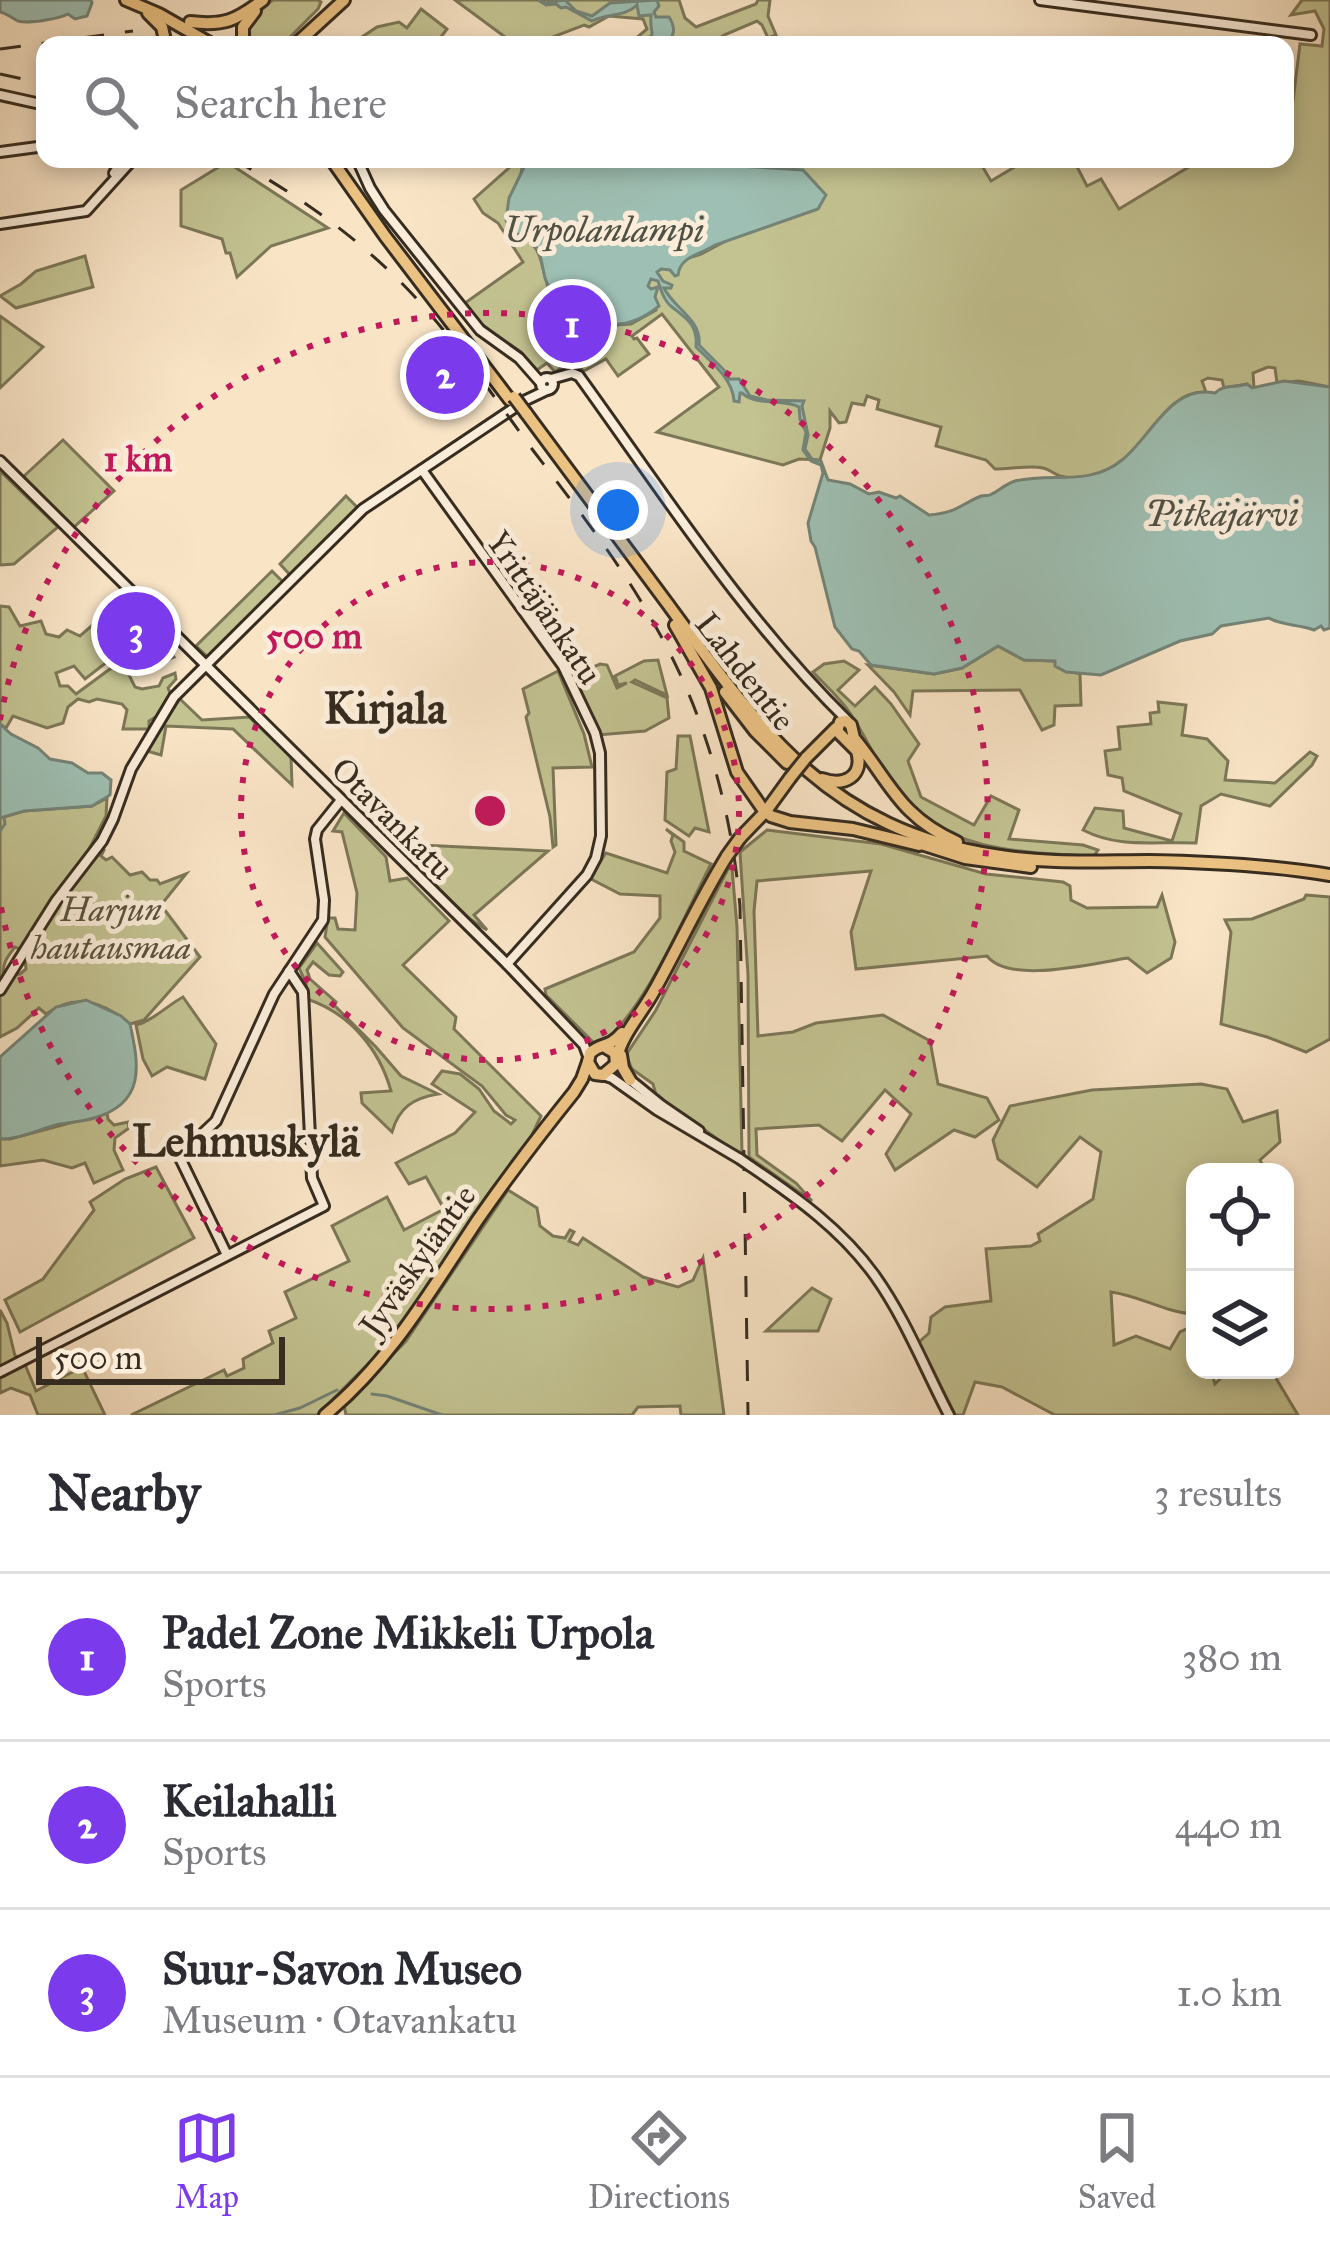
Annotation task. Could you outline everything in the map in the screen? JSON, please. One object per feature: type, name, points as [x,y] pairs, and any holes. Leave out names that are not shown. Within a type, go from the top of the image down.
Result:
[{"type":"highway","points":[[125,0],[158,21],[165,36]]},
{"type":"highway","points":[[125,0],[194,36]]},
{"type":"highway","points":[[141,0],[211,36]]},
{"type":"highway","points":[[190,22],[228,22],[266,0]]},
{"type":"highway","points":[[242,36],[245,22],[266,0]]},
{"type":"highway","points":[[300,36],[332,2]]},
{"type":"highway","name":"Lahdentie","points":[[340,168],[385,236],[520,405],[729,686],[767,733],[814,777],[855,806],[907,832],[965,850],[1075,862],[1254,865],[1326,874]]},
{"type":"highway","name":"Lahdentie","points":[[520,405],[740,713],[783,760],[850,811],[929,848],[1029,867],[1326,874]]},
{"type":"highway","points":[[675,625],[711,688],[737,772],[764,810],[790,823],[853,829],[929,848]]},
{"type":"highway","points":[[814,777],[839,783],[854,776],[859,756],[843,729]]},
{"type":"highway","points":[[654,992],[620,1035],[592,1050],[588,1059],[592,1071],[602,1075],[617,1060],[626,1035],[654,992],[705,892],[740,838],[806,758],[843,729]]},
{"type":"highway","points":[[843,729],[913,815],[948,838],[1000,856]]},
{"type":"highway","points":[[626,1035],[621,1057],[630,1080]]},
{"type":"highway","points":[[603,1047],[612,1050],[617,1060]]},
{"type":"highway","name":"Jyväskyläntie","points":[[325,1415],[394,1345],[510,1174],[582,1079],[588,1059]]},
{"type":"highway","name":"Jyväskyläntie","points":[[545,1129],[591,1078],[602,1075]]},
{"type":"street","points":[[1040,0],[1311,35]]},
{"type":"street","points":[[0,95],[36,103]]},
{"type":"street","points":[[0,152],[36,147]]},
{"type":"street","points":[[0,224],[86,211],[121,168]]},
{"type":"street","points":[[361,168],[384,210],[480,329],[546,383]]},
{"type":"street","points":[[0,990],[56,901],[102,841],[131,769],[174,697],[349,520],[546,383],[572,373],[580,376],[744,606],[831,706],[843,729]]},
{"type":"street","name":"Otavankatu","points":[[0,461],[507,964],[586,1048],[588,1059]]},
{"type":"street","name":"Yrittäjänkatu","points":[[422,470],[563,666],[600,753],[601,836],[596,858],[507,964]]},
{"type":"street","points":[[227,1255],[179,1156],[216,1120],[254,1034],[322,920],[325,900],[315,839],[340,800]]},
{"type":"street","points":[[0,1372],[324,1206],[312,1178],[303,992],[289,970]]},
{"type":"street","name":"Otavankatu","points":[[549,1007],[587,1042],[603,1047]]},
{"type":"street","points":[[617,1060],[621,1073],[719,1147]]},
{"type":"street","points":[[602,1075],[740,1159],[794,1196],[834,1232],[867,1266],[892,1305],[949,1415]]},
{"type":"green space","points":[[273,0],[321,2],[291,36],[244,36],[259,10]]},
{"type":"green space","points":[[455,0],[679,0],[685,18],[696,27],[758,0],[770,0],[768,16],[776,35],[767,36],[757,21],[723,36],[639,36],[647,29],[643,19],[609,16],[555,36],[504,36]]},
{"type":"green space","points":[[1302,0],[1330,0],[1330,387],[1299,381],[1277,383],[1275,368],[1268,367],[1253,373],[1254,388],[1247,384],[1224,388],[1222,380],[1208,378],[1202,381],[1206,392],[1178,401],[1132,451],[1101,474],[1071,478],[1038,467],[995,469],[986,460],[936,446],[941,427],[877,409],[879,400],[867,396],[864,405],[852,403],[846,422],[839,423],[830,411],[820,460],[799,459],[783,465],[657,432],[719,387],[662,314],[632,336],[649,354],[618,376],[606,359],[584,371],[572,360],[555,372],[547,363],[537,370],[521,352],[481,324],[465,303],[523,262],[498,223],[474,199],[509,168],[522,168],[511,231],[536,248],[549,290],[616,325],[631,324],[656,310],[645,283],[654,269],[701,254],[733,237],[707,168],[983,168],[991,181],[1013,168],[1078,168],[1087,186],[1101,179],[1119,209],[1187,168],[1294,168],[1294,93],[1300,44],[1322,46],[1324,29],[1315,11],[1291,15]]},
{"type":"green space","points":[[421,9],[447,29],[442,36],[364,36],[399,22],[407,28]]},
{"type":"green space","points":[[217,168],[236,168],[328,228],[271,246],[237,277],[222,239],[181,226],[181,190]]},
{"type":"green space","points":[[85,256],[93,287],[16,308],[0,296],[36,271]]},
{"type":"green space","points":[[0,316],[43,347],[0,388]]},
{"type":"green space","points":[[63,440],[114,491],[74,527],[23,477]]},
{"type":"green space","points":[[0,471],[58,527],[14,564],[0,565]]},
{"type":"green space","points":[[346,496],[356,511],[291,576],[280,564]]},
{"type":"green space","points":[[272,571],[284,583],[209,658],[196,646]]},
{"type":"green space","points":[[0,606],[9,607],[20,626],[41,621],[46,634],[59,637],[67,630],[80,636],[112,608],[116,655],[85,679],[74,666],[56,673],[60,686],[76,694],[114,666],[153,626],[174,657],[151,667],[147,654],[127,671],[135,687],[142,689],[159,686],[163,678],[175,673],[176,679],[168,688],[171,695],[149,721],[149,729],[123,729],[127,710],[122,704],[97,699],[78,699],[68,707],[63,723],[47,728],[13,716],[6,728],[0,724]]},
{"type":"green space","points":[[998,646],[1024,660],[1056,661],[1056,666],[1080,674],[1081,705],[1055,706],[1054,725],[1042,730],[1020,690],[913,691],[910,715],[868,665],[934,674],[962,668]]},
{"type":"green space","points":[[658,660],[667,695],[632,682],[667,698],[669,718],[645,731],[598,735],[572,676],[607,665],[617,688],[627,683],[618,685],[615,676],[644,661]]},
{"type":"green space","points":[[844,661],[859,670],[838,690],[855,706],[875,687],[919,744],[908,761],[921,797],[974,825],[991,796],[1019,810],[1009,839],[1083,845],[1098,850],[1094,856],[987,846],[938,827],[917,813],[891,784],[846,707],[813,672],[824,664]]},
{"type":"green space","points":[[558,671],[592,767],[553,768],[553,847],[523,689]]},
{"type":"green space","points":[[180,699],[202,720],[249,717],[291,757],[292,785],[233,729],[166,726],[161,755],[147,751]]},
{"type":"green space","points":[[1158,702],[1186,705],[1182,735],[1207,739],[1228,761],[1225,780],[1275,783],[1310,752],[1317,756],[1270,806],[1221,794],[1201,806],[1196,843],[1124,842],[1083,830],[1095,808],[1123,811],[1124,828],[1172,841],[1181,814],[1124,791],[1122,778],[1108,775],[1105,751],[1120,749],[1118,727],[1151,724],[1150,713],[1159,712]]},
{"type":"green space","points":[[678,736],[690,736],[709,832],[695,828],[689,836],[665,820],[667,772],[676,769]]},
{"type":"green space","name":"Harjun hautausmaa","points":[[107,798],[106,816],[85,857],[92,858],[101,848],[101,856],[112,857],[130,875],[142,872],[160,884],[186,874],[161,905],[200,957],[144,1020],[130,1024],[99,1005],[68,1003],[46,1014],[39,1008],[0,1037],[0,994],[12,975],[26,969],[24,951],[15,947],[0,983],[0,818],[24,811],[92,806]]},
{"type":"green space","points":[[344,813],[386,857],[390,881],[407,878],[449,921],[403,965],[456,1017],[454,1029],[541,1116],[530,1139],[391,1341],[317,1415],[131,1415],[224,1370],[227,1376],[244,1368],[243,1359],[273,1343],[269,1331],[296,1318],[285,1292],[349,1261],[332,1226],[387,1197],[404,1230],[444,1209],[426,1177],[409,1184],[396,1163],[455,1133],[475,1112],[432,1084],[442,1071],[460,1074],[479,1089],[494,1111],[511,1124],[515,1120],[482,1086],[403,1028],[325,937],[328,918],[335,918],[338,929],[355,930],[357,893],[342,832],[333,831]]},
{"type":"green space","points":[[666,829],[684,842],[684,851],[711,864],[648,987],[598,1047],[545,989],[634,952],[660,918],[660,896],[620,894],[589,878],[606,853],[667,873],[675,852],[673,835]]},
{"type":"green space","points":[[767,830],[881,844],[986,874],[1063,882],[1070,886],[1071,900],[1087,908],[1157,907],[1162,895],[1175,942],[1171,958],[1147,973],[1128,958],[1032,971],[998,965],[987,956],[856,969],[851,932],[871,871],[757,881],[758,1036],[883,1015],[930,1041],[938,1084],[987,1098],[999,1120],[975,1137],[954,1130],[895,1170],[886,1154],[911,1114],[885,1090],[842,1141],[819,1125],[756,1129],[757,1155],[812,1201],[749,1157],[748,975],[740,852]]},
{"type":"green space","points":[[393,845],[548,851],[474,915],[487,930]]},
{"type":"green space","points":[[729,867],[737,927],[742,1153],[656,1095],[653,1084],[632,1069],[626,1055],[656,1010]]},
{"type":"green space","points":[[1306,895],[1330,897],[1330,1039],[1306,1052],[1221,1024],[1231,932],[1225,920],[1252,919]]},
{"type":"green space","points":[[317,943],[343,972],[329,975],[313,962],[307,970],[310,979],[401,1076],[438,1094],[409,1105],[392,1132],[362,1103],[361,1093],[391,1091],[379,1060],[349,1023],[307,999],[299,968]]},
{"type":"green space","points":[[183,997],[216,1044],[205,1079],[167,1067],[152,1076],[143,1059],[136,1025]]},
{"type":"green space","points":[[1201,1084],[1227,1089],[1243,1122],[1277,1111],[1280,1142],[1262,1163],[1186,1163],[1186,1313],[1111,1292],[1114,1345],[1136,1336],[1170,1349],[1186,1329],[1186,1379],[1214,1379],[1215,1384],[1220,1379],[1276,1379],[1298,1415],[1055,1415],[1002,1387],[975,1382],[963,1415],[955,1415],[918,1343],[929,1333],[931,1317],[945,1307],[991,1301],[986,1249],[1031,1246],[1040,1241],[1038,1234],[1093,1199],[1101,1152],[1080,1137],[1037,1187],[998,1159],[993,1140],[1010,1106],[1092,1090]]},
{"type":"green space","points":[[107,1113],[114,1125],[128,1122],[129,1128],[115,1138],[114,1150],[123,1170],[94,1183],[85,1163],[72,1168],[43,1160],[0,1166],[0,1139]]},
{"type":"green space","points":[[156,1167],[194,1238],[20,1332],[5,1300],[43,1279],[94,1210],[90,1202],[125,1179]]},
{"type":"green space","points":[[508,1190],[537,1208],[540,1226],[553,1236],[565,1238],[570,1230],[574,1232],[569,1241],[578,1245],[583,1238],[643,1277],[678,1287],[693,1280],[703,1258],[724,1415],[681,1415],[680,1406],[638,1407],[632,1415],[346,1415],[344,1405],[406,1341]]},
{"type":"green space","points":[[812,1288],[831,1299],[818,1331],[766,1331]]},
{"type":"green space","points":[[0,1310],[15,1356],[22,1357],[36,1391],[82,1367],[105,1415],[38,1415],[30,1395],[11,1388],[0,1393]]},
{"type":"water","points":[[0,0],[92,3],[87,16],[75,19],[68,14],[23,22],[0,12]]},
{"type":"water","points":[[538,0],[565,0],[576,11],[592,16],[610,3],[657,0],[656,17],[669,17],[673,32],[672,36],[650,36],[651,15],[639,16],[637,5],[592,21],[566,7]]},
{"type":"water","name":"Pitkäjärvi","points":[[524,168],[803,170],[826,195],[818,209],[715,245],[687,260],[678,275],[670,270],[657,272],[672,285],[664,288],[692,321],[699,345],[728,379],[739,379],[750,396],[804,401],[808,435],[805,449],[812,459],[821,461],[828,480],[869,494],[900,496],[929,515],[990,495],[1015,481],[1084,476],[1109,468],[1186,396],[1284,381],[1330,387],[1330,628],[1314,630],[1269,618],[1221,626],[1212,634],[1180,641],[1101,675],[1066,672],[1055,661],[1024,660],[998,646],[962,668],[934,674],[871,665],[835,627],[811,541],[808,523],[823,473],[821,465],[811,461],[803,450],[806,432],[799,407],[755,400],[742,393],[739,402],[734,401],[725,378],[696,347],[693,328],[667,302],[658,281],[651,279],[648,286],[658,287],[659,306],[632,322],[596,322],[556,304],[539,250],[511,231],[506,220],[509,198]]},
{"type":"water","points":[[0,724],[50,759],[72,763],[88,773],[102,773],[111,780],[110,795],[92,806],[24,811],[0,818]]},
{"type":"water","points":[[86,1000],[130,1024],[136,1068],[131,1092],[123,1103],[94,1118],[0,1139],[0,1057],[56,1007]]},
{"type":"waterway","points":[[0,831],[4,818]]},
{"type":"waterway","points":[[274,1415],[337,1390]]},
{"type":"waterway","points":[[372,1394],[442,1415]]},
{"type":"railway","points":[[96,36],[133,31]]},
{"type":"railway","points":[[0,49],[36,44]]},
{"type":"railway","points":[[0,74],[36,82]]},
{"type":"railway","points":[[248,168],[352,238],[431,315],[614,559],[657,629],[689,695],[723,799],[740,907],[748,1415]]},
{"type":"place","name":"Padel Zone Mikkeli Urpola","points":[[572,324]]},
{"type":"place","name":"Keilahalli","points":[[445,375]]},
{"type":"place","name":"Suur-Savon Museo","points":[[136,631]]},
{"type":"district","name":"Kirjala","points":[[385,707]]},
{"type":"district","name":"Lehmuskylä","points":[[246,1140]]},
{"type":"water label","name":"Urpolanlampi","points":[[604,229]]}]
